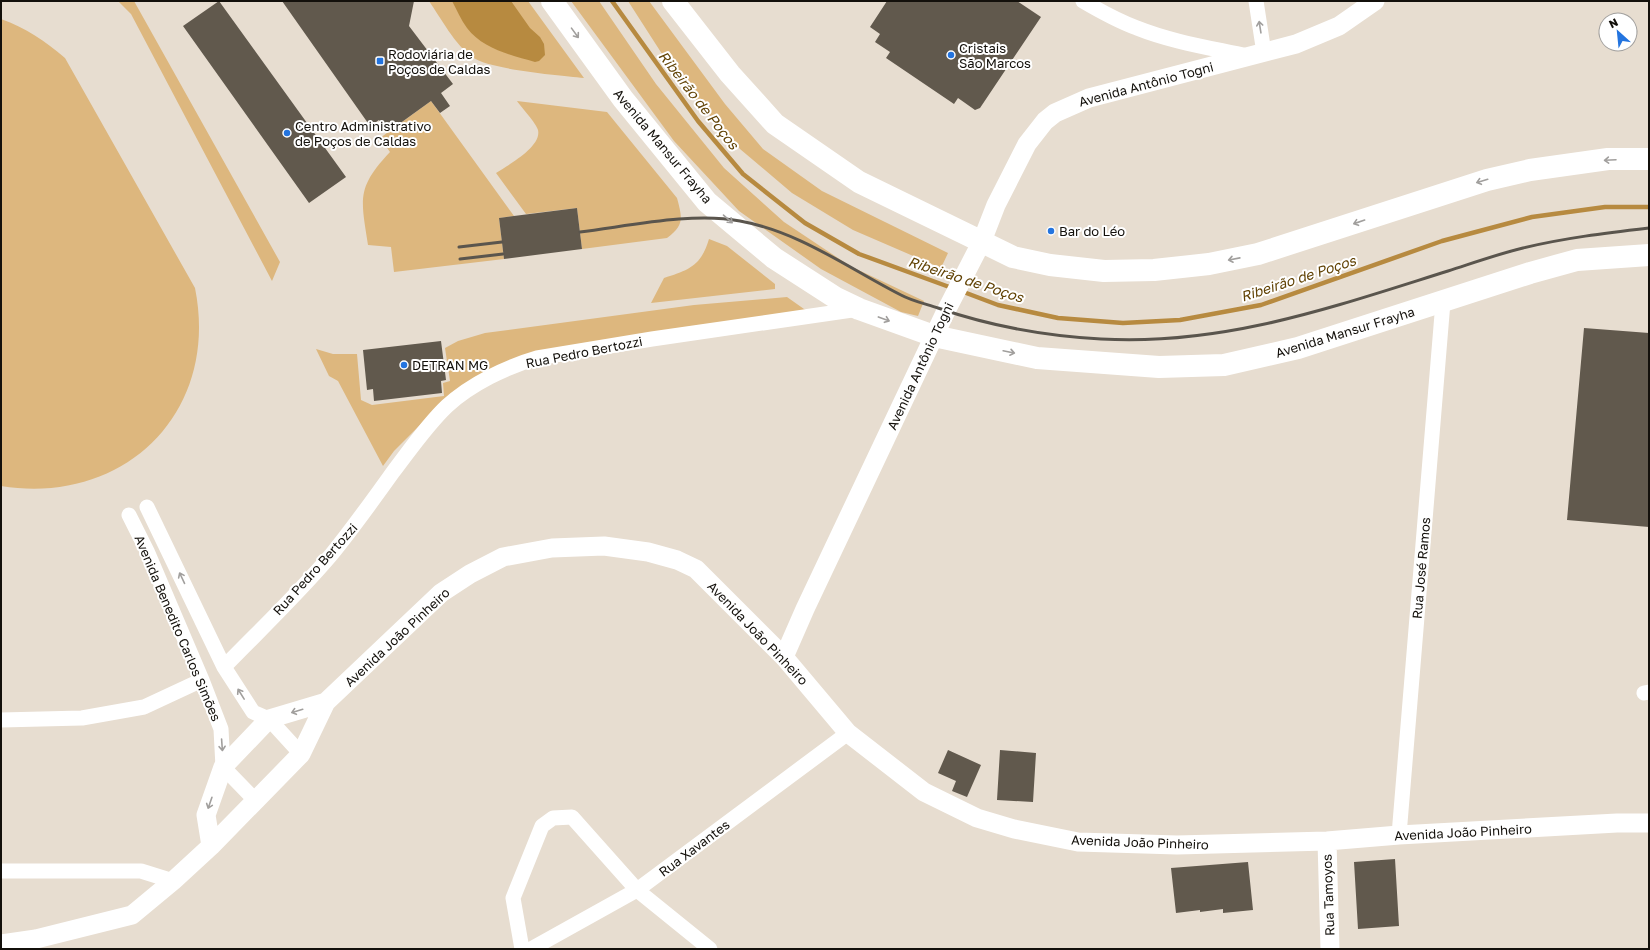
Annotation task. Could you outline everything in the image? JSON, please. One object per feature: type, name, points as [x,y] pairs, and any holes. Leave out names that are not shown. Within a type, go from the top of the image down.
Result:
[{"type":"main road","name":"Avenida Mansur Frayha","points":[[552,1],[623,99],[707,202],[774,258],[836,298],[859,309],[934,336],[1036,358],[1159,367],[1224,365],[1298,348],[1530,273],[1577,260],[1649,255]]},
{"type":"main road","points":[[673,1],[730,74],[775,124],[859,182],[1013,257],[1050,265],[1104,271],[1154,270],[1209,264],[1258,254],[1487,180],[1530,170],[1608,159],[1649,159]]},
{"type":"street","points":[[1083,1],[1107,15],[1139,29],[1181,41],[1256,55],[1256,1]]},
{"type":"street","name":"Avenida Antônio Togni","points":[[784,657],[805,609],[934,336],[982,241],[996,205],[1027,144],[1045,121],[1055,113],[1089,98],[1296,44],[1339,26],[1375,1]]},
{"type":"street","name":"Rua José Ramos","points":[[1399,835],[1444,302]]},
{"type":"street","name":"Rua Pedro Bertozzi","points":[[224,667],[330,556],[358,521],[418,438],[436,417],[448,406],[488,378],[537,358],[652,339],[859,309]]},
{"type":"street","name":"Avenida Benedito Carlos Simões","points":[[147,507],[224,667],[253,712],[269,719],[301,754]]},
{"type":"street","name":"Avenida Benedito Carlos Simões","points":[[129,515],[147,551],[202,680],[221,729],[223,767]]},
{"type":"street","name":"Avenida João Pinheiro","points":[[1,944],[36,939],[132,915],[212,846],[301,754],[326,702],[441,592],[470,574],[504,557],[552,548],[604,546],[648,552],[677,560],[696,569],[772,643],[848,733],[924,792],[976,818],[1014,829],[1086,842],[1177,845],[1327,841],[1399,835],[1616,823],[1649,823]]},
{"type":"street","name":"Avenida Antônio Togni","points":[[772,643],[805,609]]},
{"type":"street","points":[[1,720],[82,718],[144,707],[202,680]]},
{"type":"street","points":[[212,846],[206,815],[223,767],[269,719],[326,702]]},
{"type":"street","name":"Rua Xavantes","points":[[531,949],[637,890],[848,733]]},
{"type":"street","points":[[223,767],[255,800]]},
{"type":"street","points":[[522,949],[513,898],[542,826],[553,818],[572,817],[637,890],[710,949]]},
{"type":"street","name":"Rua Tamoyos","points":[[1327,841],[1330,949]]},
{"type":"street","points":[[1,870],[141,871],[173,881]]},
{"type":"shaded area","points":[[118,1],[134,1],[280,262],[272,281],[131,14]]},
{"type":"shaded area","points":[[429,1],[528,1],[584,78],[509,69],[481,62],[466,52],[454,39]]},
{"type":"shaded area","points":[[452,1],[511,1],[530,28],[540,37],[544,44],[545,55],[539,61],[535,62],[507,54],[489,46],[467,28]]},
{"type":"shaded area","points":[[571,1],[599,1],[656,84],[724,168],[784,222],[850,266],[924,301],[918,316],[901,312],[821,269],[739,211],[674,141]]},
{"type":"shaded area","points":[[628,1],[649,1],[725,104],[763,149],[822,191],[948,253],[941,268],[853,230],[792,193],[740,149],[682,85]]},
{"type":"shaded area","points":[[1,19],[19,26],[50,46],[65,58],[195,288],[199,333],[193,374],[177,410],[154,441],[123,465],[87,481],[46,488],[1,486]]},
{"type":"shaded area","points":[[431,101],[514,216],[499,218],[504,259],[394,272],[391,247],[368,245],[363,205],[366,185],[379,164],[390,152],[380,138]]},
{"type":"shaded area","points":[[517,101],[607,112],[677,198],[681,220],[677,229],[667,238],[582,249],[577,208],[526,214],[496,173],[530,149],[538,136],[537,127]]},
{"type":"shaded area","points":[[709,239],[727,246],[775,284],[775,289],[651,303],[664,278],[693,266],[702,255]]},
{"type":"shaded area","points":[[787,297],[804,309],[816,314],[527,359],[445,400],[394,451],[383,466],[338,381],[329,376],[316,349],[333,354],[357,354],[361,400],[372,405],[444,396],[443,383],[450,381],[445,348],[458,341],[485,333],[694,305]]},
{"type":"building","name":"Centro Administrativo de Poços de Caldas","points":[[219,1],[346,177],[309,203],[183,26]]},
{"type":"building","name":"Rodoviária de Poços de Caldas","points":[[282,1],[414,1],[409,26],[453,84],[441,93],[450,106],[440,113],[431,101],[388,132],[379,120],[370,126]]},
{"type":"building","name":"Cristais São Marcos","points":[[887,1],[1017,1],[1041,17],[980,108],[975,110],[958,98],[954,104],[886,58],[890,52],[875,42],[880,34],[870,27]]},
{"type":"building","points":[[577,208],[582,249],[504,259],[499,218]]},
{"type":"building","points":[[1584,328],[1649,333],[1649,527],[1567,520]]},
{"type":"building","name":"DETRAN MG","points":[[441,341],[446,380],[441,381],[442,393],[374,401],[373,389],[367,390],[363,350]]},
{"type":"building","points":[[948,750],[981,765],[967,797],[952,791],[956,781],[938,773]]},
{"type":"building","points":[[1000,750],[1036,753],[1033,802],[997,800]]},
{"type":"building","points":[[1395,859],[1399,926],[1358,929],[1354,862]]},
{"type":"building","points":[[1248,862],[1253,910],[1223,913],[1223,909],[1176,913],[1171,868]]},
{"type":"waterway","name":"Ribeirão de Poços","points":[[612,1],[698,121],[743,174],[805,223],[859,254],[952,288]]},
{"type":"waterway","name":"Ribeirão de Poços","points":[[961,291],[998,305],[1058,318],[1123,323],[1180,320],[1261,305],[1442,241],[1532,217],[1605,207],[1649,207]]},
{"type":"railway","points":[[580,232],[681,219],[702,218],[740,221],[762,226],[803,242],[881,285],[914,301],[978,320],[1039,333],[1080,338],[1147,340],[1235,330],[1278,321],[1363,298],[1495,256],[1538,244],[1649,228]]},
{"type":"railway","points":[[459,247],[502,242]]},
{"type":"railway","points":[[460,259],[503,254]]},
{"type":"place","name":"Cristais São Marcos","points":[[951,55]]},
{"type":"place","name":"Rodoviária de Poços de Caldas","points":[[380,61]]},
{"type":"place","name":"Centro Administrativo de Poços de Caldas","points":[[287,133]]},
{"type":"place","name":"Bar do Léo","points":[[1051,231]]},
{"type":"place","name":"DETRAN MG","points":[[404,365]]}]
